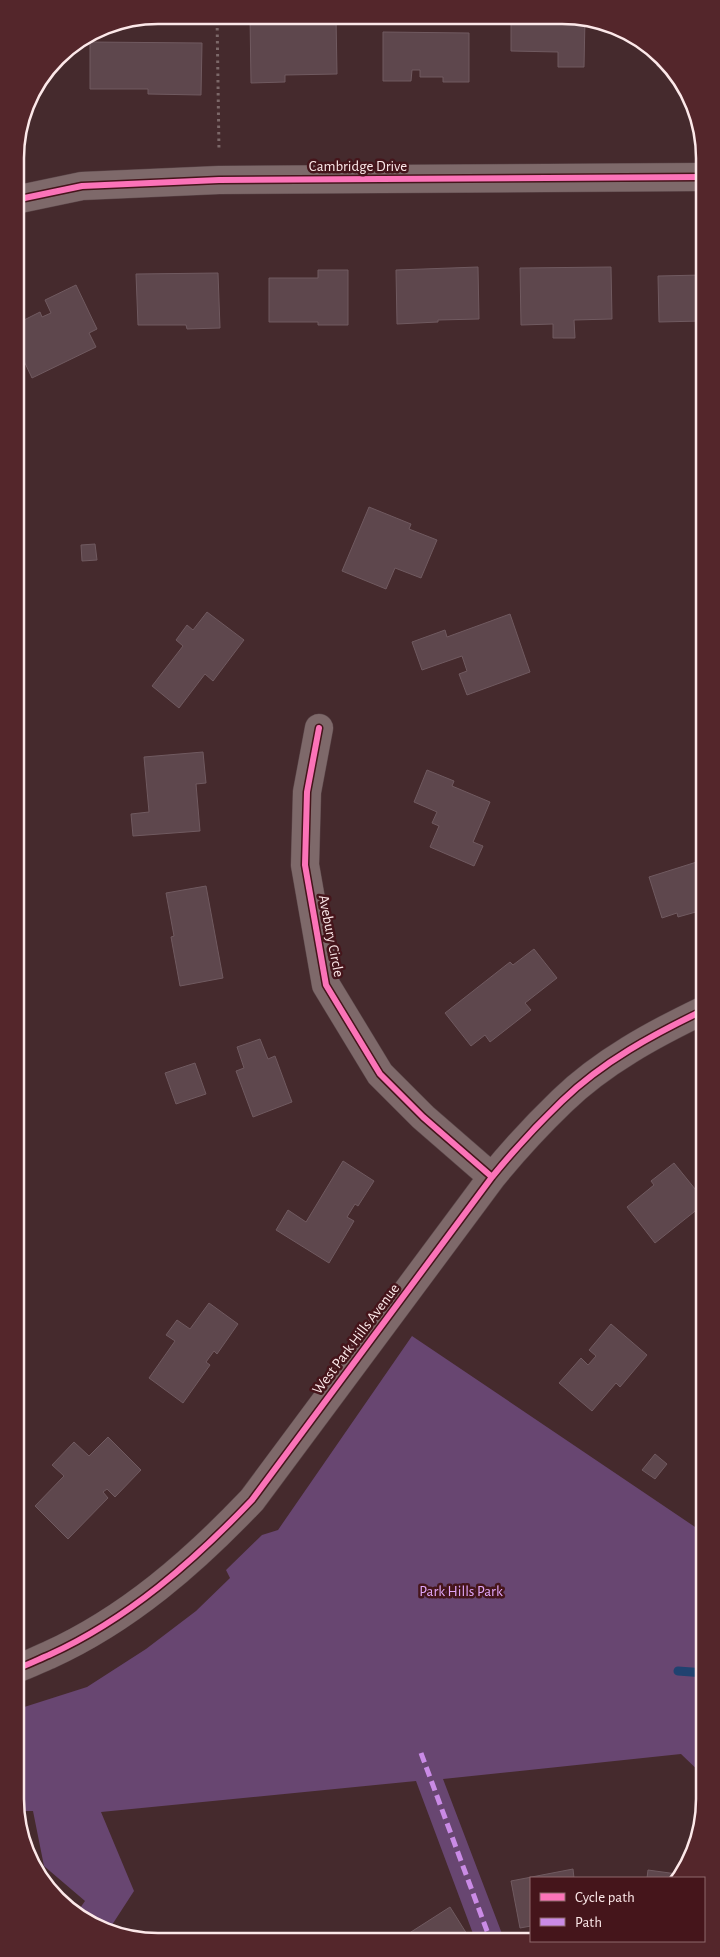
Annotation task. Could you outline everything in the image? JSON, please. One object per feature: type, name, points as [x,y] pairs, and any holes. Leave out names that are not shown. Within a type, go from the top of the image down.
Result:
[{"type":"street","name":"Cambridge Drive","points":[[24,198],[82,186],[219,180],[696,177]]},
{"type":"street","name":"Avebury Circle","points":[[318,728],[307,792],[305,865],[326,985],[380,1074],[423,1117],[492,1177]]},
{"type":"street","name":"West Park Hills Avenue","points":[[24,1665],[68,1646],[120,1616],[171,1577],[214,1539],[252,1500],[492,1177],[519,1145],[563,1099],[612,1061],[673,1024],[696,1014]]},
{"type":"path","points":[[217,24],[219,180]]},
{"type":"green space","name":"Park Hills Park","points":[[412,1336],[696,1528],[696,1768],[681,1754],[443,1779],[502,1933],[473,1933],[416,1781],[101,1812],[134,1891],[112,1925],[84,1911],[80,1908],[85,1901],[44,1866],[33,1811],[25,1811],[24,1707],[87,1687],[146,1649],[196,1611],[230,1578],[226,1570],[262,1535],[278,1530]]},
{"type":"building","points":[[250,24],[336,24],[337,74],[285,75],[285,82],[251,83]]},
{"type":"building","points":[[511,24],[585,26],[584,67],[558,67],[558,52],[511,51]]},
{"type":"building","points":[[383,32],[469,33],[469,82],[443,82],[443,77],[420,77],[420,70],[412,70],[411,81],[383,81]]},
{"type":"building","points":[[91,42],[202,43],[201,95],[148,94],[148,89],[90,89]]},
{"type":"building","points":[[478,267],[479,319],[397,324],[396,270]]},
{"type":"building","points":[[611,267],[612,319],[574,320],[575,338],[553,338],[553,324],[521,325],[520,268]]},
{"type":"building","points":[[318,270],[348,270],[348,325],[318,325],[318,322],[269,322],[269,278],[318,278]]},
{"type":"building","points":[[218,273],[220,328],[187,329],[186,325],[138,325],[136,274]]},
{"type":"building","points":[[696,275],[696,321],[659,322],[658,276]]},
{"type":"building","points":[[76,285],[97,329],[89,333],[96,347],[32,378],[24,361],[24,320],[40,312],[42,317],[51,313],[45,300]]},
{"type":"building","points":[[369,507],[411,524],[409,529],[437,540],[421,578],[395,568],[386,589],[342,571]]},
{"type":"building","points":[[95,544],[97,560],[82,561],[81,545]]},
{"type":"building","points":[[207,612],[244,640],[213,681],[205,674],[179,708],[152,686],[183,646],[176,640],[187,625],[193,630]]},
{"type":"building","points":[[510,614],[530,672],[467,695],[459,674],[467,671],[462,656],[422,670],[412,642],[445,630],[447,637]]},
{"type":"building","points":[[203,752],[206,783],[196,784],[200,831],[133,836],[131,814],[149,812],[144,757]]},
{"type":"building","points":[[427,770],[454,781],[452,786],[490,802],[473,842],[483,846],[474,866],[430,847],[439,826],[432,823],[437,812],[414,802]]},
{"type":"building","points":[[696,862],[696,912],[678,917],[677,913],[662,918],[649,877]]},
{"type":"building","points":[[206,886],[223,978],[180,986],[171,937],[174,936],[166,893]]},
{"type":"building","points":[[534,949],[557,978],[525,1003],[531,1010],[490,1042],[485,1035],[471,1046],[445,1013],[510,962],[513,965]]},
{"type":"building","points":[[260,1039],[268,1059],[275,1056],[292,1102],[253,1117],[236,1071],[244,1068],[237,1047]]},
{"type":"building","points":[[195,1063],[206,1094],[176,1104],[165,1073]]},
{"type":"building","points":[[343,1161],[374,1181],[358,1206],[355,1204],[347,1217],[354,1221],[329,1263],[276,1230],[288,1210],[306,1222]]},
{"type":"building","points":[[674,1163],[696,1190],[696,1210],[655,1243],[627,1207],[654,1185],[651,1181]]},
{"type":"building","points":[[209,1303],[238,1324],[217,1354],[214,1351],[206,1362],[210,1365],[183,1403],[149,1378],[175,1341],[166,1335],[177,1320],[190,1329]]},
{"type":"building","points":[[611,1324],[647,1355],[620,1387],[616,1383],[592,1411],[559,1383],[581,1358],[588,1365],[596,1356],[589,1350]]},
{"type":"building","points":[[108,1437],[141,1470],[115,1497],[107,1489],[103,1492],[108,1498],[68,1539],[35,1506],[64,1476],[52,1465],[74,1442],[89,1456]]},
{"type":"building","points":[[655,1454],[667,1464],[655,1479],[642,1470]]},
{"type":"building","points":[[573,1869],[574,1877],[532,1877]]},
{"type":"building","points":[[648,1870],[674,1874],[671,1877],[647,1877]]},
{"type":"building","points":[[530,1877],[530,1926],[520,1928],[511,1881]]},
{"type":"building","points":[[450,1907],[466,1933],[409,1933]]},
{"type":"waterway","points":[[678,1671],[696,1672]]},
{"type":"marked path","points":[[421,1753],[488,1933]]},
{"type":"cycle path","points":[[24,198],[82,186],[219,180],[696,177]]},
{"type":"cycle path","points":[[319,728],[307,792],[305,865],[326,985],[380,1074],[423,1117],[492,1177]]},
{"type":"cycle path","points":[[24,1666],[78,1641],[132,1606],[183,1567],[230,1523],[252,1500],[492,1177],[526,1138],[562,1101],[611,1061],[696,1014]]}]
